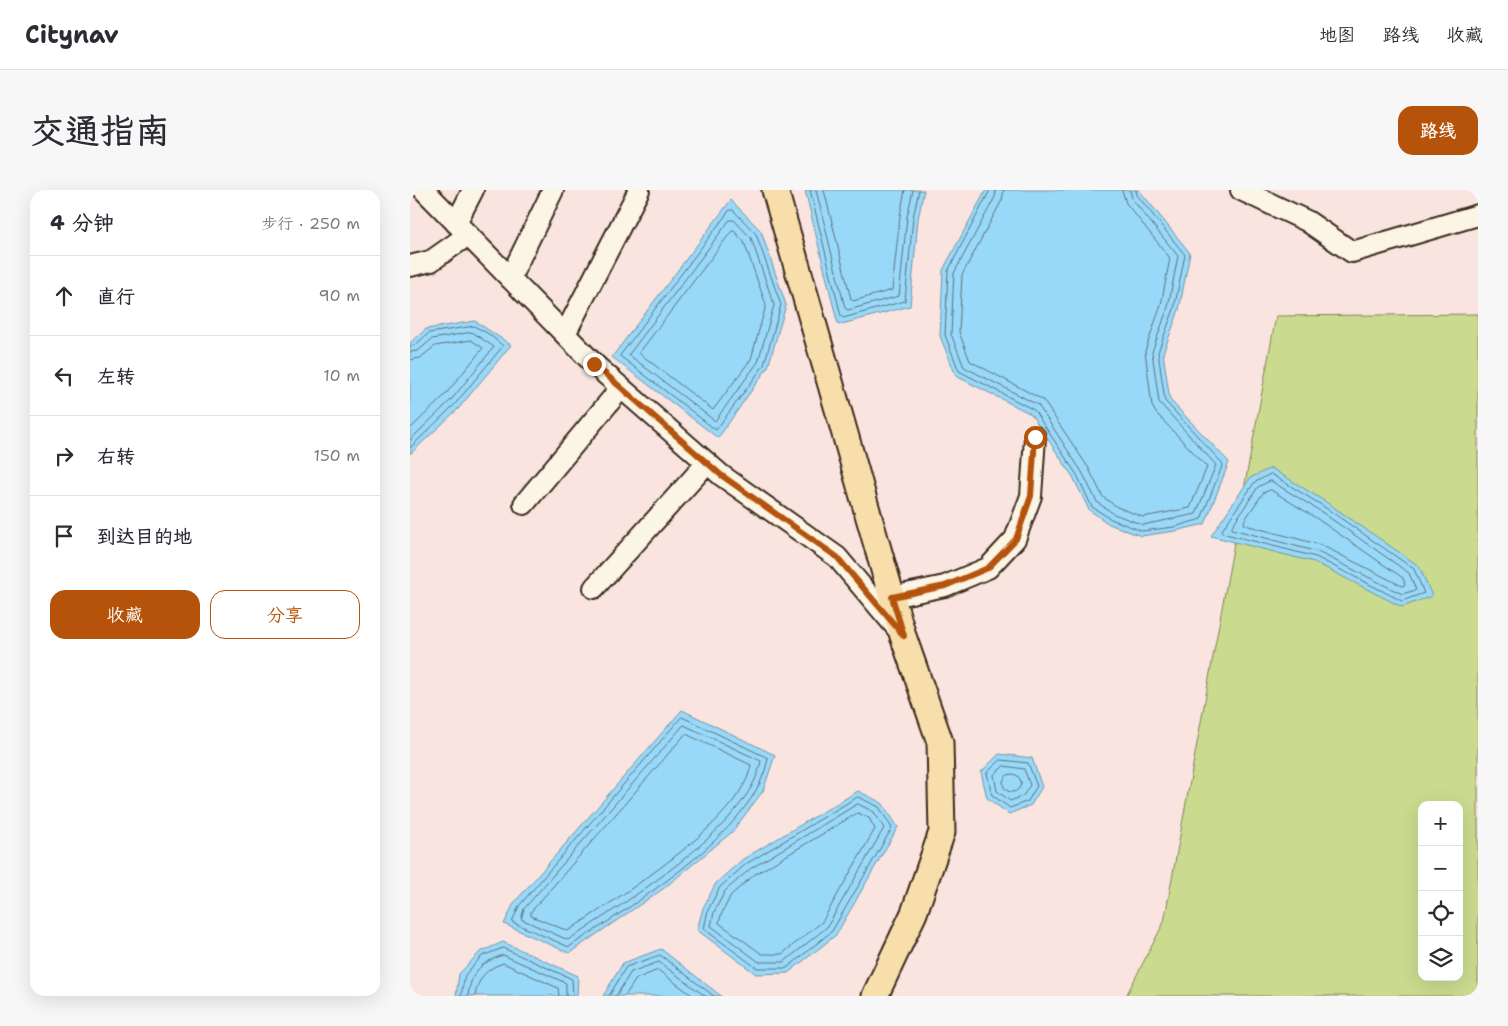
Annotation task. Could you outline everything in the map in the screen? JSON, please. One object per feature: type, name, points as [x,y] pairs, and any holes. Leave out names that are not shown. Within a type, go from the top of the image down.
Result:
[{"type":"main road","points":[[775,190],[892,597],[940,742],[942,832],[914,913],[875,996]]},
{"type":"street","points":[[424,190],[565,334],[621,388],[707,464],[837,557],[904,636]]},
{"type":"street","points":[[410,266],[431,261],[462,229],[473,190]]},
{"type":"street","points":[[510,278],[552,190]]},
{"type":"street","points":[[565,334],[639,190]]},
{"type":"street","points":[[1242,190],[1307,221],[1352,252],[1478,215]]},
{"type":"street","points":[[524,504],[621,388]]},
{"type":"street","points":[[892,597],[945,586],[988,568],[1016,539],[1031,496],[1035,437]]},
{"type":"street","points":[[594,588],[707,464]]},
{"type":"green space","points":[[1478,314],[1478,996],[1126,996],[1164,922],[1276,316]]},
{"type":"water","points":[[805,190],[924,190],[918,219],[910,306],[838,325]]},
{"type":"water","points":[[986,190],[1139,190],[1190,253],[1179,310],[1163,353],[1170,400],[1229,462],[1205,524],[1141,536],[1109,524],[1089,510],[1073,477],[1031,414],[956,376],[940,336],[943,270]]},
{"type":"water","points":[[731,200],[761,231],[786,305],[768,367],[718,438],[612,357]]},
{"type":"water","points":[[475,321],[511,345],[459,408],[410,454],[410,343],[426,329]]},
{"type":"water","points":[[1271,468],[1326,502],[1419,566],[1432,596],[1402,607],[1314,562],[1211,536],[1250,478]]},
{"type":"water","points":[[682,710],[775,755],[763,791],[732,832],[663,889],[569,953],[504,924],[514,903]]},
{"type":"water","points":[[999,754],[1032,758],[1042,787],[1031,805],[1009,814],[987,798],[981,772]]},
{"type":"water","points":[[858,791],[882,803],[898,827],[836,935],[788,973],[756,974],[697,930],[703,908],[716,883],[743,859]]},
{"type":"water","points":[[503,942],[578,976],[577,996],[456,996],[459,974],[480,952]]},
{"type":"water","points":[[661,949],[721,996],[603,996],[623,963]]},
{"type":"route","points":[[594,364],[721,475],[837,557],[904,636],[892,597],[945,586],[988,568],[1016,539],[1031,496],[1035,437]]}]
